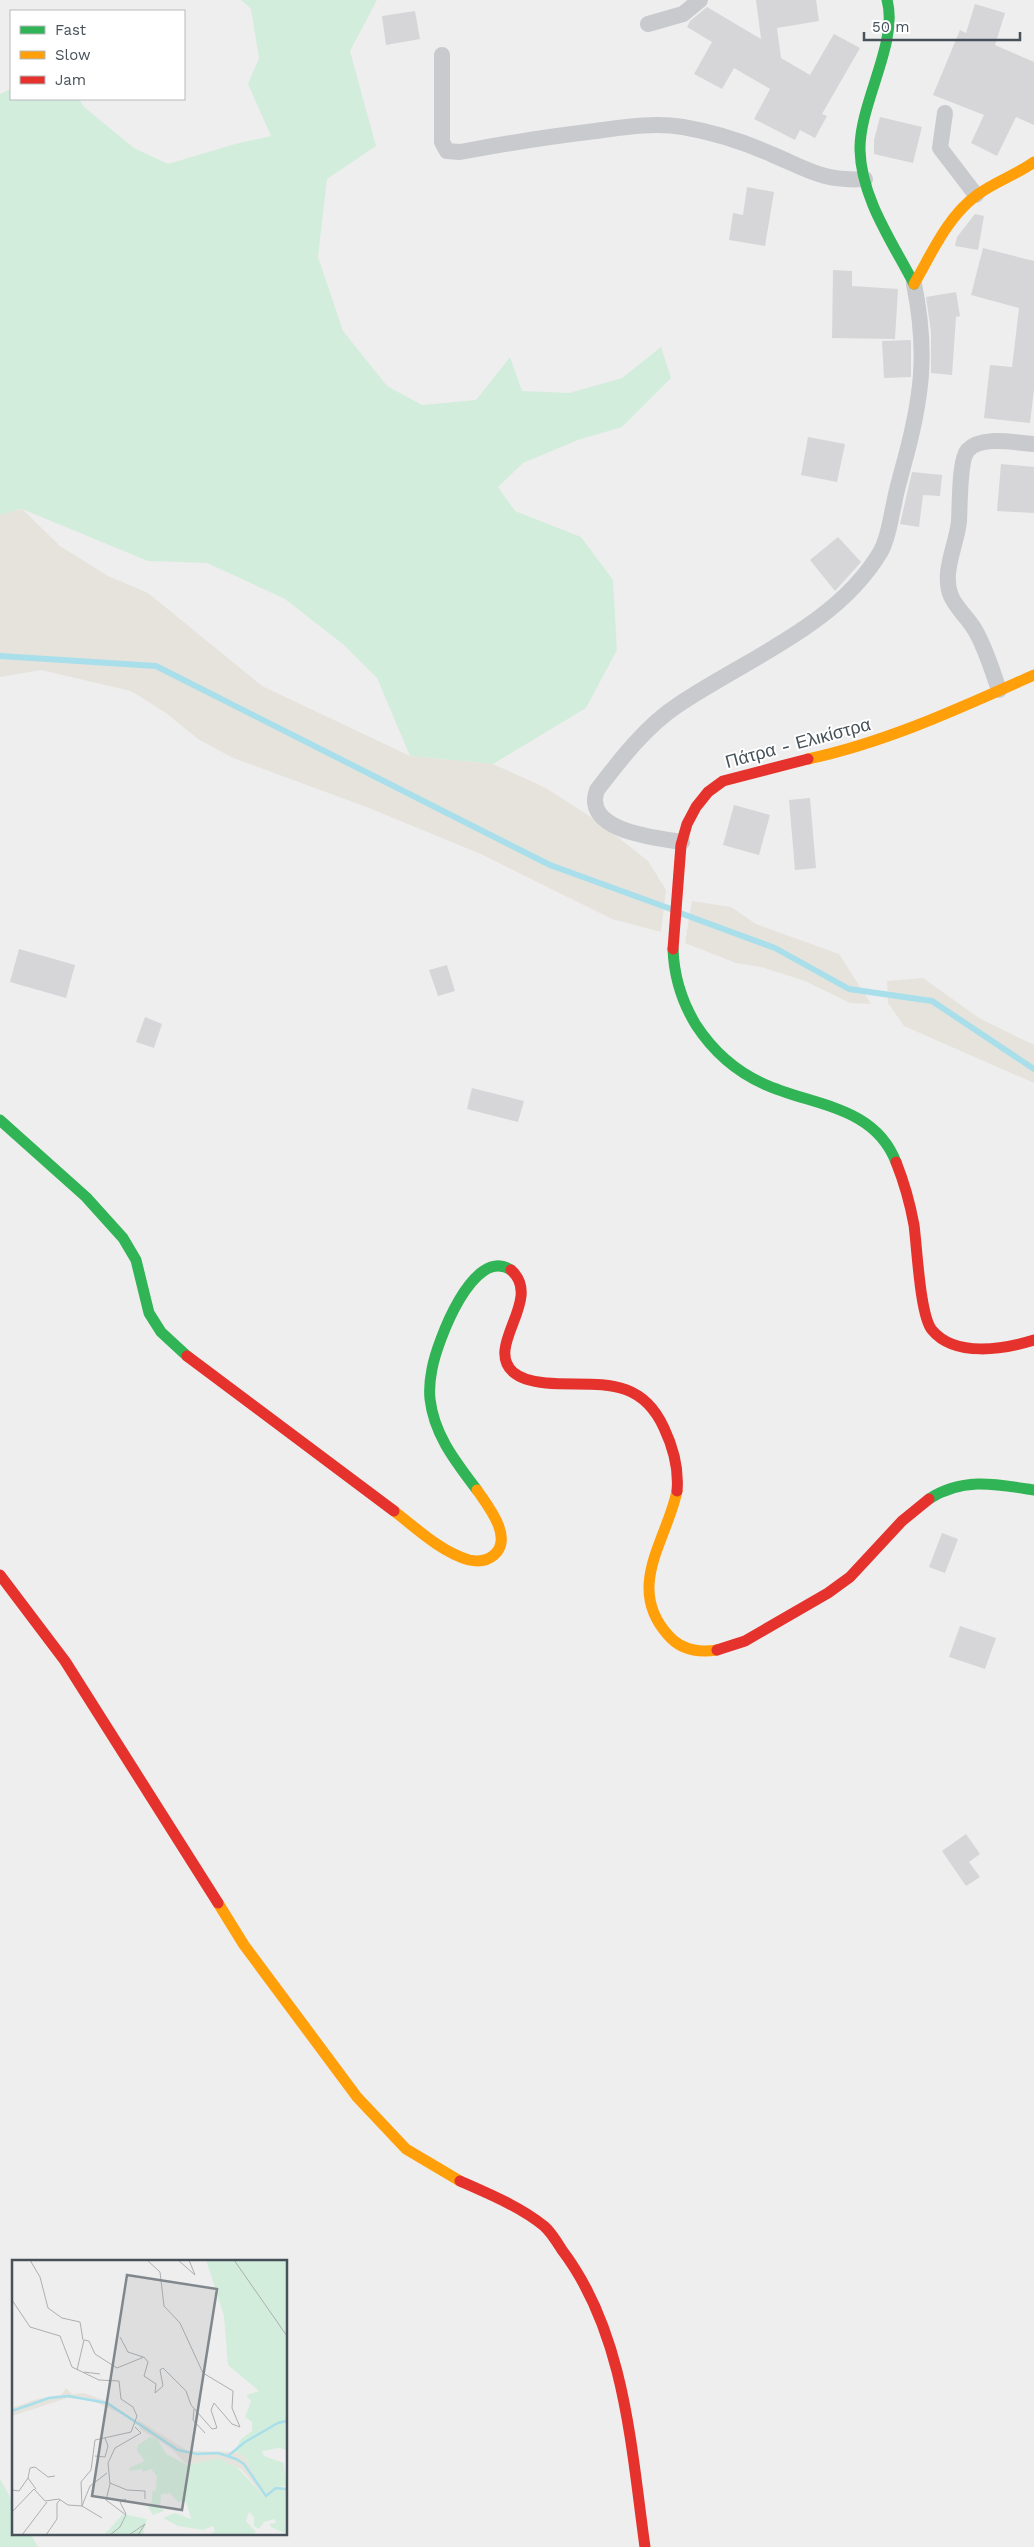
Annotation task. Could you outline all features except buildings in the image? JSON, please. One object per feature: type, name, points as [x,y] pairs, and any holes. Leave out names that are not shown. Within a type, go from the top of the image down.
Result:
[{"type":"street","points":[[648,24],[682,14],[700,0]]},
{"type":"street","points":[[682,842],[626,832],[611,824],[598,813],[595,806],[594,797],[597,790],[639,739],[676,706],[757,657],[837,604],[863,577],[880,552],[889,532],[894,501],[920,397],[923,351],[914,284],[865,179],[860,148],[864,122],[887,36],[887,0]]},
{"type":"street","points":[[442,55],[442,142],[447,151],[460,152],[629,127],[658,125],[683,127],[708,133],[765,151],[815,174],[834,178],[865,179]]},
{"type":"street","points":[[946,113],[940,148],[976,195]]},
{"type":"street","points":[[914,284],[954,218],[976,195],[1019,174],[1034,162]]},
{"type":"street","points":[[999,690],[976,631],[951,596],[948,586],[948,575],[959,524],[963,462],[966,451],[975,444],[987,442],[1034,444]]},
{"type":"street","name":"Πάτρα - Ελικίστρα","points":[[1034,675],[911,728],[862,746],[763,768],[724,781],[710,790],[700,801],[682,842],[672,944],[677,981],[685,1005],[701,1032],[720,1055],[737,1069],[766,1085],[790,1095],[840,1109],[866,1122],[883,1139],[895,1157],[904,1179],[928,1325],[936,1334],[953,1343],[988,1350],[1034,1340]]},
{"type":"street","points":[[0,1120],[86,1197],[123,1238],[136,1260],[150,1313],[160,1332],[173,1345],[420,1531],[471,1562],[488,1560],[497,1554],[502,1548],[502,1538],[489,1507],[452,1456],[435,1422],[429,1382],[432,1359],[439,1340],[466,1290],[479,1272],[495,1266],[510,1267],[517,1274],[522,1285],[522,1297],[506,1348],[506,1362],[514,1372],[525,1379],[540,1383],[617,1385],[634,1394],[654,1409],[669,1437],[676,1466],[677,1491],[656,1549],[650,1573],[648,1603],[658,1625],[671,1640],[685,1648],[697,1652],[717,1651],[734,1646],[812,1605],[859,1569],[920,1505],[954,1486],[981,1483],[1034,1490]]},
{"type":"street","points":[[0,1575],[65,1662],[244,1945],[357,2098],[406,2149],[444,2173],[505,2202],[545,2227],[573,2264],[594,2303],[624,2393],[645,2547]]},
{"type":"green space","points":[[241,0],[377,0],[350,51],[376,146],[327,179],[318,257],[343,331],[387,386],[422,405],[476,400],[510,357],[522,391],[569,393],[622,378],[661,347],[671,378],[622,427],[578,440],[523,463],[498,487],[515,511],[581,537],[613,580],[617,650],[586,708],[493,764],[410,756],[377,678],[344,645],[285,599],[207,563],[148,561],[22,509],[0,515],[0,94],[10,89],[10,100],[80,100],[84,107],[134,148],[168,164],[235,144],[271,136],[248,84],[259,58],[251,9]]},
{"type":"green space","points":[[0,2479],[12,2500],[12,2534],[31,2534],[38,2547],[0,2547]]},
{"type":"sand","points":[[22,509],[60,546],[108,576],[148,593],[262,686],[410,756],[493,764],[546,788],[600,823],[648,861],[666,890],[661,932],[612,919],[483,855],[369,808],[231,757],[198,739],[166,713],[131,691],[41,670],[0,677],[0,515]]},
{"type":"sand","points":[[692,901],[731,907],[756,924],[839,954],[871,1004],[850,1003],[805,981],[761,967],[736,963],[685,943]]},
{"type":"sand","points":[[923,978],[979,1018],[1034,1045],[1034,1083],[904,1026],[888,1003],[887,981]]},
{"type":"waterway","points":[[0,656],[156,666],[550,865],[671,909]]},
{"type":"waterway","points":[[680,913],[775,948],[849,989],[932,1001],[1034,1069]]},
{"type":"traffic: fast","points":[[887,0],[889,17],[888,35],[865,113],[860,150],[862,168],[872,203],[879,220],[914,284]]},
{"type":"traffic: fast","points":[[673,949],[677,979],[687,1007],[696,1025],[717,1052],[753,1079],[840,1110],[857,1118],[873,1129],[886,1143],[896,1162]]},
{"type":"traffic: fast","points":[[0,1120],[86,1197],[123,1238],[136,1260],[149,1313],[161,1332],[187,1356]]},
{"type":"traffic: fast","points":[[477,1490],[447,1448],[436,1424],[430,1399],[431,1376],[435,1356],[449,1319],[471,1283],[483,1271],[497,1266],[511,1270]]},
{"type":"traffic: fast","points":[[929,1499],[954,1487],[967,1485],[993,1484],[1034,1490]]},
{"type":"traffic: slow","points":[[914,284],[941,236],[966,204],[984,190],[1034,162]]},
{"type":"traffic: slow","points":[[808,759],[895,734],[951,712],[1034,675]]},
{"type":"traffic: slow","points":[[394,1511],[429,1539],[449,1551],[469,1560],[485,1560],[494,1555],[499,1548],[501,1540],[500,1531],[492,1513],[477,1490]]},
{"type":"traffic: slow","points":[[677,1491],[653,1563],[649,1581],[650,1599],[656,1617],[668,1635],[678,1644],[696,1650],[717,1650]]},
{"type":"traffic: slow","points":[[218,1903],[244,1945],[357,2097],[406,2149],[460,2181]]},
{"type":"traffic: jam","points":[[673,949],[681,845],[687,824],[696,807],[708,792],[723,781],[808,759]]},
{"type":"traffic: jam","points":[[896,1162],[909,1201],[914,1225],[922,1296],[928,1322],[932,1330],[942,1339],[954,1345],[967,1348],[995,1348],[1034,1340]]},
{"type":"traffic: jam","points":[[511,1270],[519,1282],[521,1295],[505,1349],[506,1361],[513,1372],[524,1379],[537,1382],[614,1386],[642,1398],[654,1410],[670,1443],[675,1458],[677,1491]]},
{"type":"traffic: jam","points":[[187,1356],[394,1511]]},
{"type":"traffic: jam","points":[[717,1650],[745,1641],[828,1593],[850,1577],[902,1521],[929,1499]]},
{"type":"traffic: jam","points":[[0,1575],[65,1661],[218,1903]]},
{"type":"traffic: jam","points":[[460,2181],[514,2206],[544,2226],[554,2237],[583,2282],[600,2317],[622,2392],[645,2547]]}]
